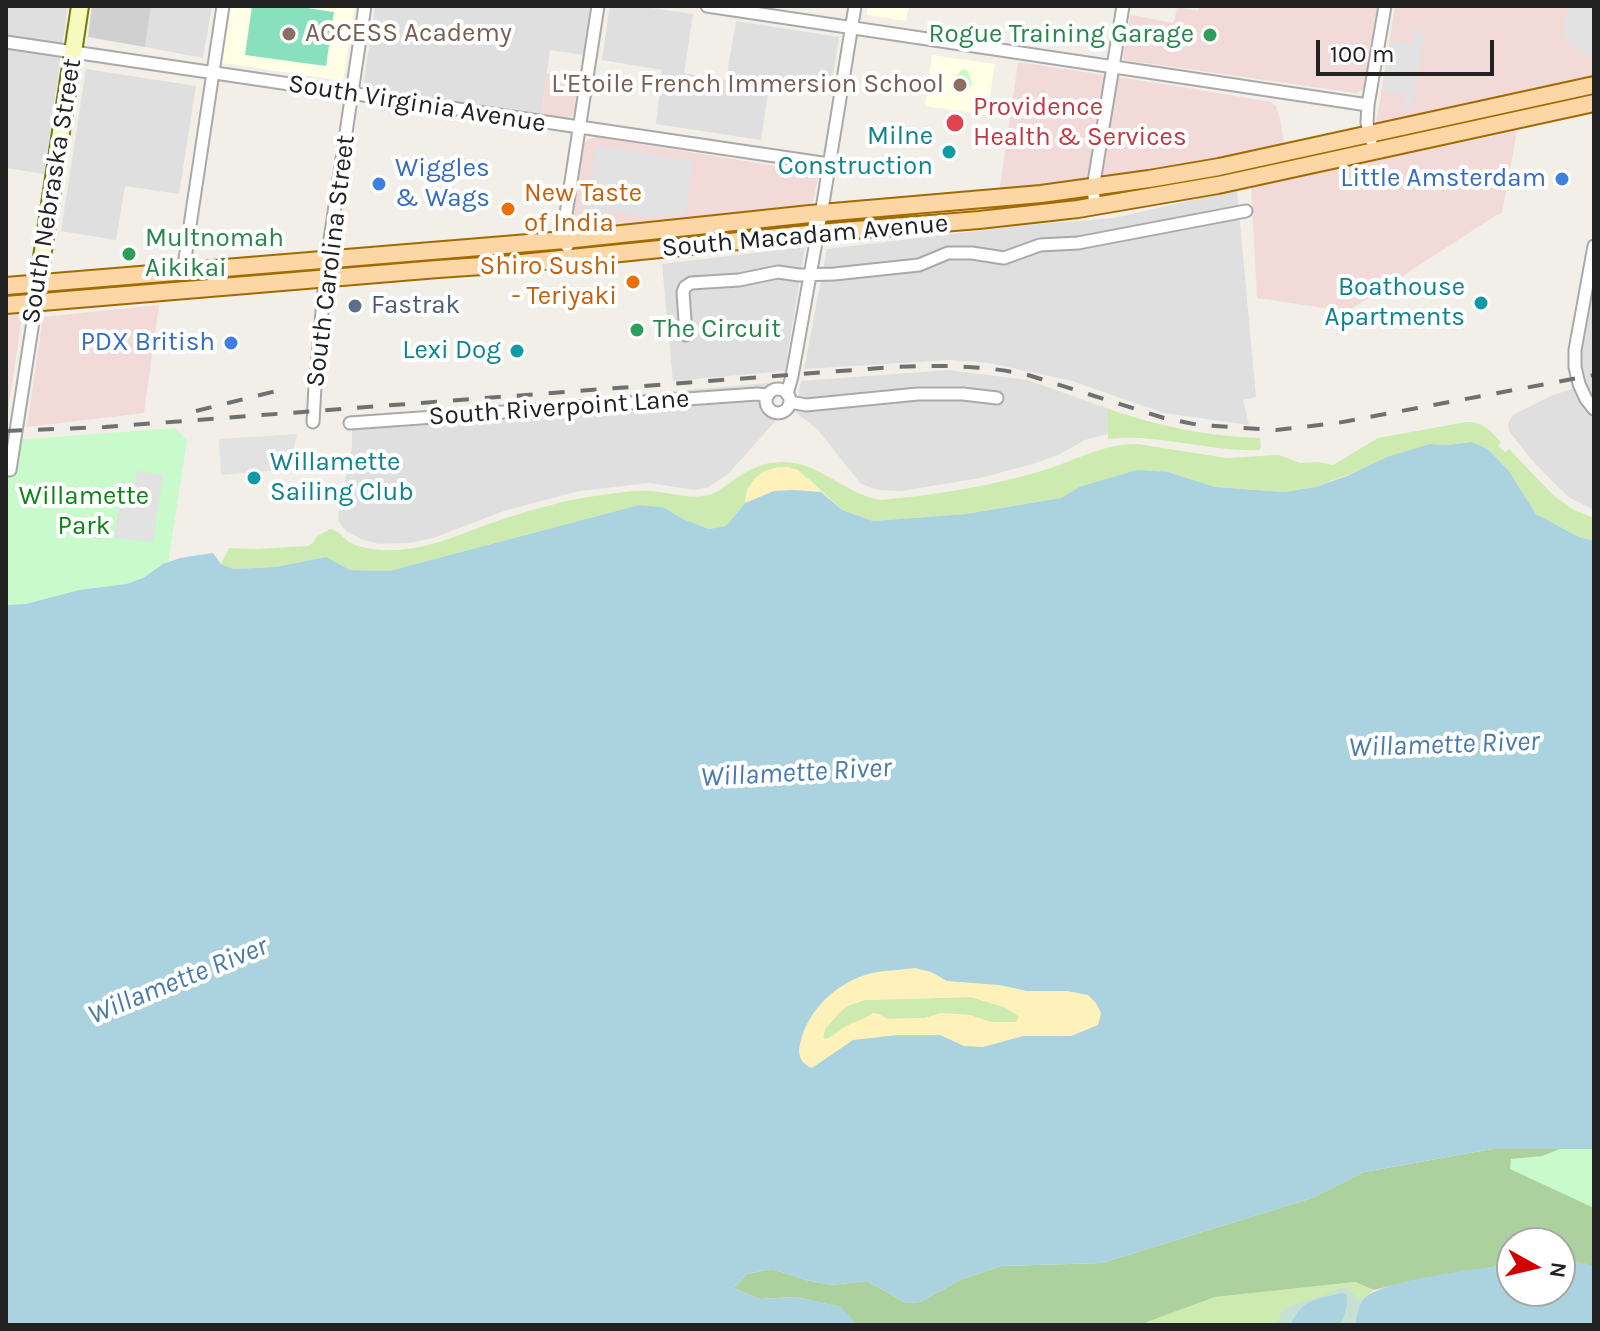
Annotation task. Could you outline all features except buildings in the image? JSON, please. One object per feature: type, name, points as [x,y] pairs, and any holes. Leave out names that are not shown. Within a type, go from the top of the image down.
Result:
[{"type":"main road","name":"South Macadam Avenue","points":[[6,286],[565,240],[1093,188],[1219,167],[1594,85]]},
{"type":"main road","name":"South Macadam Avenue","points":[[6,305],[571,258],[979,220],[1095,206],[1218,185],[1594,103]]},
{"type":"street","name":"South Nebraska Street","points":[[10,470],[80,6]]},
{"type":"street","points":[[183,272],[223,6]]},
{"type":"street","name":"South Carolina Street","points":[[313,422],[327,259],[365,6]]},
{"type":"street","points":[[571,258],[564,227],[598,6]]},
{"type":"street","points":[[707,6],[1368,105]]},
{"type":"street","points":[[855,6],[818,233],[810,274],[788,398],[786,410],[776,413],[768,408],[768,395],[777,390],[788,398],[806,405],[918,394],[997,398]]},
{"type":"street","points":[[1095,206],[1093,188],[1123,6]]},
{"type":"street","points":[[1373,151],[1368,105],[1385,6]]},
{"type":"street","name":"South Virginia Avenue","points":[[6,42],[829,164]]},
{"type":"street","points":[[686,335],[683,296],[688,285],[778,272],[834,274],[919,265],[948,253],[1004,258],[1040,245],[1078,243],[1246,211]]},
{"type":"street","points":[[1594,247],[1575,350],[1579,384],[1594,409]]},
{"type":"street","name":"South Riverpoint Lane","points":[[350,423],[768,395]]},
{"type":"shaded area","points":[[6,6],[68,6],[44,174],[6,168]]},
{"type":"shaded area","points":[[92,6],[151,6],[145,47],[88,37]]},
{"type":"shaded area","points":[[151,6],[212,6],[203,58],[145,47]]},
{"type":"shaded area","name":"ACCESS Academy","points":[[231,6],[355,6],[343,81],[222,63]]},
{"type":"shaded area","points":[[375,6],[590,6],[584,55],[550,50],[541,115],[363,88]]},
{"type":"shaded area","points":[[610,6],[638,6],[693,14],[684,73],[726,80],[736,21],[839,37],[830,95],[769,86],[761,140],[656,124],[662,70],[602,60]]},
{"type":"shaded area","name":"L'Etoile French Immersion School","points":[[868,6],[909,6],[906,21],[867,15]]},
{"type":"shaded area","points":[[1200,6],[1378,6],[1364,89],[1356,93],[1125,60],[1130,15],[1174,23],[1177,7],[1198,11]]},
{"type":"shaded area","points":[[1395,6],[1594,6],[1594,77],[1376,124]]},
{"type":"shaded area","points":[[1568,6],[1594,6],[1594,56],[1588,57],[1563,36]]},
{"type":"shaded area","points":[[1415,29],[1425,31],[1412,109],[1403,107],[1405,94],[1382,91],[1390,41],[1413,44]]},
{"type":"shaded area","name":"L'Etoile French Immersion School","points":[[932,55],[995,64],[987,115],[925,106]]},
{"type":"shaded area","points":[[1018,62],[1271,102],[1276,106],[1285,147],[999,193]]},
{"type":"shaded area","points":[[86,69],[196,86],[179,194],[125,186],[116,240],[61,231]]},
{"type":"shaded area","points":[[547,73],[579,78],[571,118],[541,115]]},
{"type":"shaded area","points":[[1517,131],[1502,213],[1345,311],[1257,298],[1251,186]]},
{"type":"shaded area","points":[[597,137],[813,172],[818,177],[813,202],[806,206],[573,231],[571,222],[584,144]]},
{"type":"shaded area","points":[[596,146],[693,160],[685,214],[645,216],[605,210],[603,219],[585,216]]},
{"type":"shaded area","points":[[1237,190],[1256,397],[1243,400],[1249,425],[1164,413],[1072,381],[989,363],[950,360],[804,369],[827,249],[1114,218]]},
{"type":"shaded area","points":[[805,247],[785,371],[673,381],[662,264]]},
{"type":"shaded area","points":[[1594,275],[1594,510],[1570,498],[1556,485],[1530,458],[1509,431],[1508,424],[1513,415],[1553,395],[1586,385],[1579,357]]},
{"type":"shaded area","points":[[159,305],[144,413],[27,427],[43,317]]},
{"type":"shaded area","points":[[6,313],[21,314],[22,318],[6,423]]},
{"type":"shaded area","points":[[948,370],[1028,380],[1112,410],[1111,433],[1085,440],[1033,464],[980,478],[901,491],[878,490],[861,484],[817,429],[795,412],[801,381]]},
{"type":"shaded area","points":[[769,383],[761,401],[762,408],[770,415],[779,417],[729,473],[709,487],[695,490],[649,483],[579,491],[504,511],[433,538],[409,543],[379,544],[363,540],[346,531],[339,522],[352,448],[352,418]]},
{"type":"shaded area","points":[[297,434],[289,469],[221,475],[219,439]]},
{"type":"shaded area","points":[[137,471],[163,475],[153,542],[114,538],[122,482],[135,483]]},
{"type":"shaded area","points":[[1347,1288],[1362,1300],[1355,1325],[1277,1325],[1282,1310]]},
{"type":"green space","points":[[252,6],[293,6],[334,12],[326,66],[245,55]]},
{"type":"green space","points":[[963,69],[968,71],[972,83],[969,89],[963,91],[958,90],[955,82]]},
{"type":"green space","points":[[1108,409],[1182,429],[1260,438],[1261,447],[1259,450],[1240,450],[1146,438],[1108,439]]},
{"type":"green space","points":[[1466,422],[1486,428],[1501,442],[1498,446],[1505,452],[1509,449],[1555,497],[1594,518],[1594,541],[1579,537],[1536,514],[1509,471],[1488,449],[1472,442],[1430,444],[1315,487],[1284,492],[1215,487],[1168,472],[1079,487],[1061,498],[966,514],[873,521],[842,510],[810,480],[787,467],[774,468],[762,473],[747,489],[745,503],[726,526],[709,529],[663,507],[639,505],[389,571],[350,570],[326,557],[275,567],[233,569],[221,564],[229,548],[307,546],[330,529],[360,547],[407,549],[561,502],[642,491],[709,495],[749,470],[777,462],[810,468],[855,492],[880,500],[999,482],[1099,450],[1125,445],[1138,444],[1226,458],[1279,455],[1300,463],[1333,465],[1378,438]]},
{"type":"green space","name":"Willamette Park","points":[[175,428],[187,440],[168,563],[126,584],[79,590],[26,604],[6,605],[6,437],[28,439]]},
{"type":"green space","points":[[971,997],[1004,1007],[1019,1016],[1017,1022],[991,1022],[969,1015],[941,1013],[925,1018],[887,1019],[879,1014],[823,1038],[825,1029],[839,1013],[847,1006],[865,1000]]},
{"type":"green space","points":[[1594,1139],[1594,1208],[1510,1169],[1511,1159],[1542,1156],[1583,1140]]},
{"type":"green space","points":[[1492,1149],[1594,1149],[1594,1267],[1576,1263],[1576,1227],[1496,1227],[1496,1266],[1374,1290],[1355,1282],[1215,1297],[1139,1325],[857,1325],[840,1307],[796,1297],[760,1299],[733,1288],[747,1274],[772,1269],[831,1285],[867,1281],[906,1303],[920,1302],[960,1280],[1001,1266],[1102,1263],[1312,1198],[1364,1172]]},
{"type":"green space","points":[[1355,1282],[1374,1290],[1362,1300],[1355,1325],[1139,1325],[1215,1297]]},
{"type":"sand","points":[[787,467],[798,470],[821,492],[774,491],[745,503],[753,480],[770,469]]},
{"type":"sand","points":[[915,968],[947,981],[1088,995],[1101,1013],[1098,1026],[1071,1036],[1023,1036],[983,1047],[964,1046],[940,1035],[898,1035],[853,1040],[812,1068],[805,1064],[799,1047],[809,1019],[836,990],[859,977]],"holes":[[[971,997],[1004,1007],[1019,1016],[1016,1022],[991,1022],[969,1015],[941,1013],[925,1018],[887,1019],[873,1013],[827,1039],[823,1038],[825,1029],[839,1013],[847,1006],[865,1000]]]},
{"type":"water","name":"Willamette River","points":[[1472,442],[1488,449],[1509,471],[1536,514],[1579,537],[1594,541],[1594,1149],[1492,1149],[1364,1172],[1312,1198],[1102,1263],[1001,1266],[960,1280],[920,1302],[906,1303],[867,1281],[831,1285],[772,1269],[747,1274],[733,1288],[760,1299],[796,1297],[841,1307],[857,1325],[6,1325],[6,605],[26,604],[79,590],[126,584],[143,578],[163,564],[213,553],[221,564],[233,569],[275,567],[326,557],[350,570],[389,571],[639,505],[663,507],[709,529],[726,526],[745,503],[774,491],[821,492],[842,510],[873,521],[966,514],[1061,498],[1079,487],[1137,470],[1168,472],[1215,487],[1284,492],[1315,487],[1387,457],[1430,444]],"holes":[[[915,968],[947,981],[1088,995],[1101,1013],[1098,1025],[1071,1036],[1023,1036],[983,1047],[964,1046],[940,1035],[898,1035],[853,1040],[812,1068],[803,1062],[799,1048],[809,1020],[836,990],[872,973]]]},
{"type":"water","points":[[1576,1263],[1584,1263],[1594,1267],[1594,1325],[1355,1325],[1362,1301],[1370,1294],[1425,1278],[1496,1266],[1496,1307],[1576,1307]]},
{"type":"water","points":[[1346,1294],[1347,1302],[1339,1325],[1290,1325],[1305,1305]]},
{"type":"railway","points":[[6,431],[105,427],[927,366],[978,368],[1028,375],[1164,418],[1199,425],[1276,430],[1337,423],[1594,375]]},
{"type":"railway","points":[[196,411],[276,391]]},
{"type":"place","name":"ACCESS Academy","points":[[289,34]]},
{"type":"place","name":"Rogue Training Garage","points":[[1210,35]]},
{"type":"place","name":"L'Etoile French Immersion School","points":[[960,85]]},
{"type":"place","name":"Providence Health & Services","points":[[955,123]]},
{"type":"place","name":"Milne Construction","points":[[949,152]]},
{"type":"place","name":"Little Amsterdam","points":[[1562,179]]},
{"type":"place","name":"Wiggles & Wags","points":[[379,184]]},
{"type":"place","name":"New Taste of India","points":[[508,209]]},
{"type":"place","name":"Multnomah Aikikai","points":[[129,254]]},
{"type":"place","name":"Shiro Sushi - Teriyaki","points":[[633,282]]},
{"type":"place","name":"Boathouse Apartments","points":[[1481,303]]},
{"type":"place","name":"Fastrak","points":[[355,306]]},
{"type":"place","name":"The Circuit","points":[[637,330]]},
{"type":"place","name":"PDX British","points":[[231,343]]},
{"type":"place","name":"Lexi Dog","points":[[517,351]]},
{"type":"place","name":"Willamette Sailing Club","points":[[254,478]]}]
